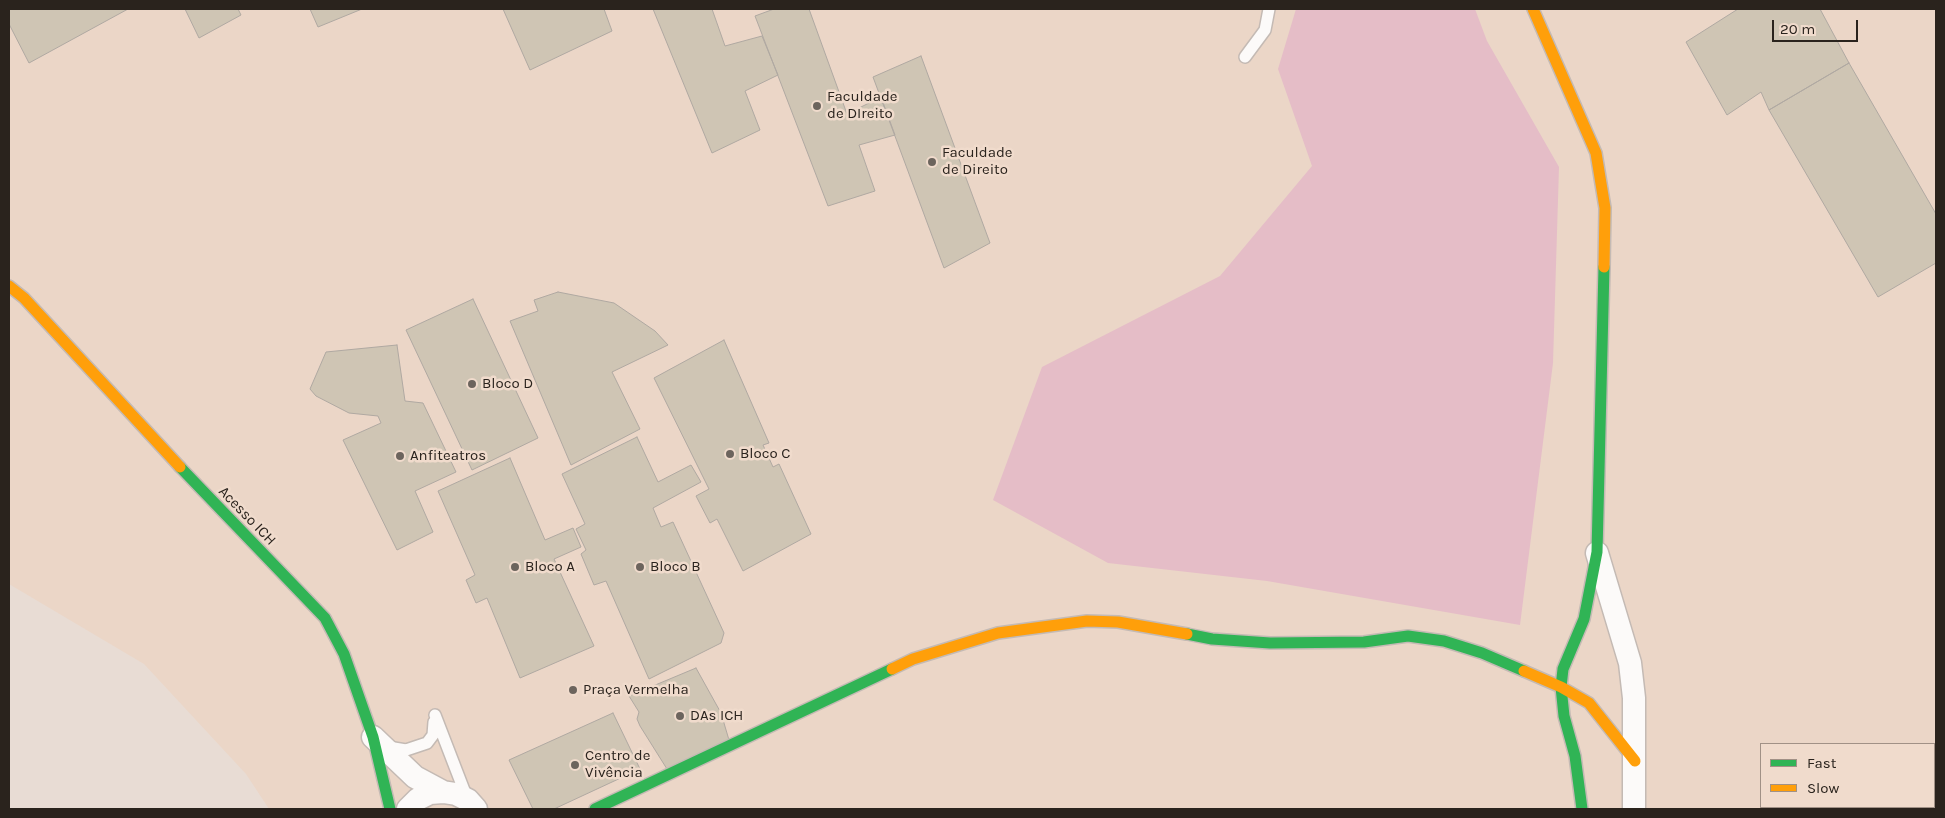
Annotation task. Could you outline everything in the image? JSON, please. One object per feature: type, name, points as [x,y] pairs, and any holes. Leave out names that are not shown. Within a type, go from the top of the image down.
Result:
[{"type":"street","points":[[1533,9],[1596,153],[1605,208],[1597,552],[1584,619],[1563,669],[1561,687],[1564,716],[1576,756],[1582,809]]},
{"type":"street","name":"Acesso ICH","points":[[9,286],[24,298],[216,507],[325,618],[344,654],[378,742],[390,809]]},
{"type":"street","points":[[1597,552],[1630,663],[1634,698],[1634,809]]},
{"type":"street","points":[[595,809],[913,659],[998,633],[1044,625],[1087,621],[1118,622],[1212,639],[1270,642],[1364,642],[1408,636],[1444,641],[1482,653],[1561,687],[1589,703],[1635,761]]},
{"type":"street","points":[[378,742],[415,777],[443,792]]},
{"type":"street","points":[[408,809],[418,799],[430,793],[443,792],[456,794],[472,805]]},
{"type":"lane","points":[[1245,57],[1265,30],[1269,9]]},
{"type":"lane","points":[[378,742],[406,750],[427,743],[434,735],[435,715],[472,805]]},
{"type":"shaded area","points":[[9,9],[1936,9],[1936,809],[269,809],[246,774],[144,664],[9,584]]},
{"type":"shaded area","points":[[1296,9],[1475,9],[1487,41],[1559,167],[1553,363],[1520,625],[1267,581],[1108,563],[993,500],[1042,367],[1220,276],[1312,166],[1278,69]]},
{"type":"building","points":[[9,9],[128,9],[29,63],[9,24]]},
{"type":"building","points":[[185,9],[238,9],[241,15],[199,38]]},
{"type":"building","points":[[310,9],[362,9],[318,27]]},
{"type":"building","points":[[503,9],[604,9],[612,31],[530,70]]},
{"type":"building","points":[[653,9],[712,9],[725,46],[762,36],[778,75],[745,91],[760,130],[712,153]]},
{"type":"building","name":"Faculdade de DIreito","points":[[774,9],[809,9],[847,114],[881,97],[895,135],[859,145],[875,191],[828,206],[755,16]]},
{"type":"building","points":[[1738,9],[1820,9],[1849,63],[1769,110],[1761,92],[1727,115],[1686,42]]},
{"type":"building","name":"Faculdade de Direito","points":[[921,56],[990,243],[944,268],[873,77]]},
{"type":"building","points":[[1849,63],[1936,214],[1936,263],[1878,297],[1769,110]]},
{"type":"building","points":[[558,292],[614,303],[655,331],[668,345],[612,372],[640,429],[571,465],[510,321],[538,311],[534,300]]},
{"type":"building","name":"Bloco D","points":[[473,299],[538,438],[472,470],[406,330]]},
{"type":"building","name":"Bloco C","points":[[724,340],[769,443],[763,445],[773,467],[779,464],[811,534],[743,571],[717,519],[710,523],[696,496],[709,489],[654,378]]},
{"type":"building","name":"Anfiteatros","points":[[397,345],[405,401],[423,403],[456,472],[415,491],[433,532],[397,550],[343,440],[381,423],[378,416],[349,413],[316,396],[310,389],[326,352]]},
{"type":"building","name":"Bloco B","points":[[637,437],[658,482],[691,465],[701,482],[653,508],[661,527],[673,522],[724,633],[721,643],[649,679],[606,581],[594,585],[581,554],[586,550],[576,529],[585,524],[562,474]]},
{"type":"building","name":"Bloco A","points":[[510,458],[545,540],[573,528],[581,547],[554,559],[594,646],[520,678],[487,598],[476,603],[466,580],[475,575],[438,491]]},
{"type":"building","name":"DAs ICH","points":[[696,668],[721,713],[729,740],[667,769],[640,726],[637,719],[639,712],[629,696]]},
{"type":"building","name":"Centro de Vivência","points":[[613,713],[640,769],[554,809],[533,809],[509,760]]},
{"type":"traffic: fast","points":[[1582,809],[1575,756],[1564,716],[1561,687],[1563,669],[1584,619],[1597,552],[1604,267]]},
{"type":"traffic: fast","points":[[180,467],[325,618],[344,654],[373,737],[390,809]]},
{"type":"traffic: fast","points":[[1187,634],[1212,639],[1270,643],[1364,642],[1408,636],[1444,641],[1482,653],[1524,671]]},
{"type":"traffic: fast","points":[[595,809],[892,669]]},
{"type":"traffic: slow","points":[[1533,9],[1596,153],[1605,208],[1604,267]]},
{"type":"traffic: slow","points":[[9,286],[24,298],[180,467]]},
{"type":"traffic: slow","points":[[892,669],[913,659],[998,633],[1087,621],[1118,622],[1187,634]]},
{"type":"traffic: slow","points":[[1524,671],[1561,687],[1589,703],[1635,761]]},
{"type":"place","name":"Faculdade de DIreito","points":[[817,106]]},
{"type":"place","name":"Faculdade de Direito","points":[[932,162]]},
{"type":"place","name":"Bloco D","points":[[472,384]]},
{"type":"place","name":"Bloco C","points":[[730,454]]},
{"type":"place","name":"Anfiteatros","points":[[400,456]]},
{"type":"place","name":"Bloco A","points":[[515,567]]},
{"type":"place","name":"Bloco B","points":[[640,567]]},
{"type":"place","name":"Praça Vermelha","points":[[573,690]]},
{"type":"place","name":"DAs ICH","points":[[680,716]]},
{"type":"place","name":"Centro de Vivência","points":[[575,765]]}]
